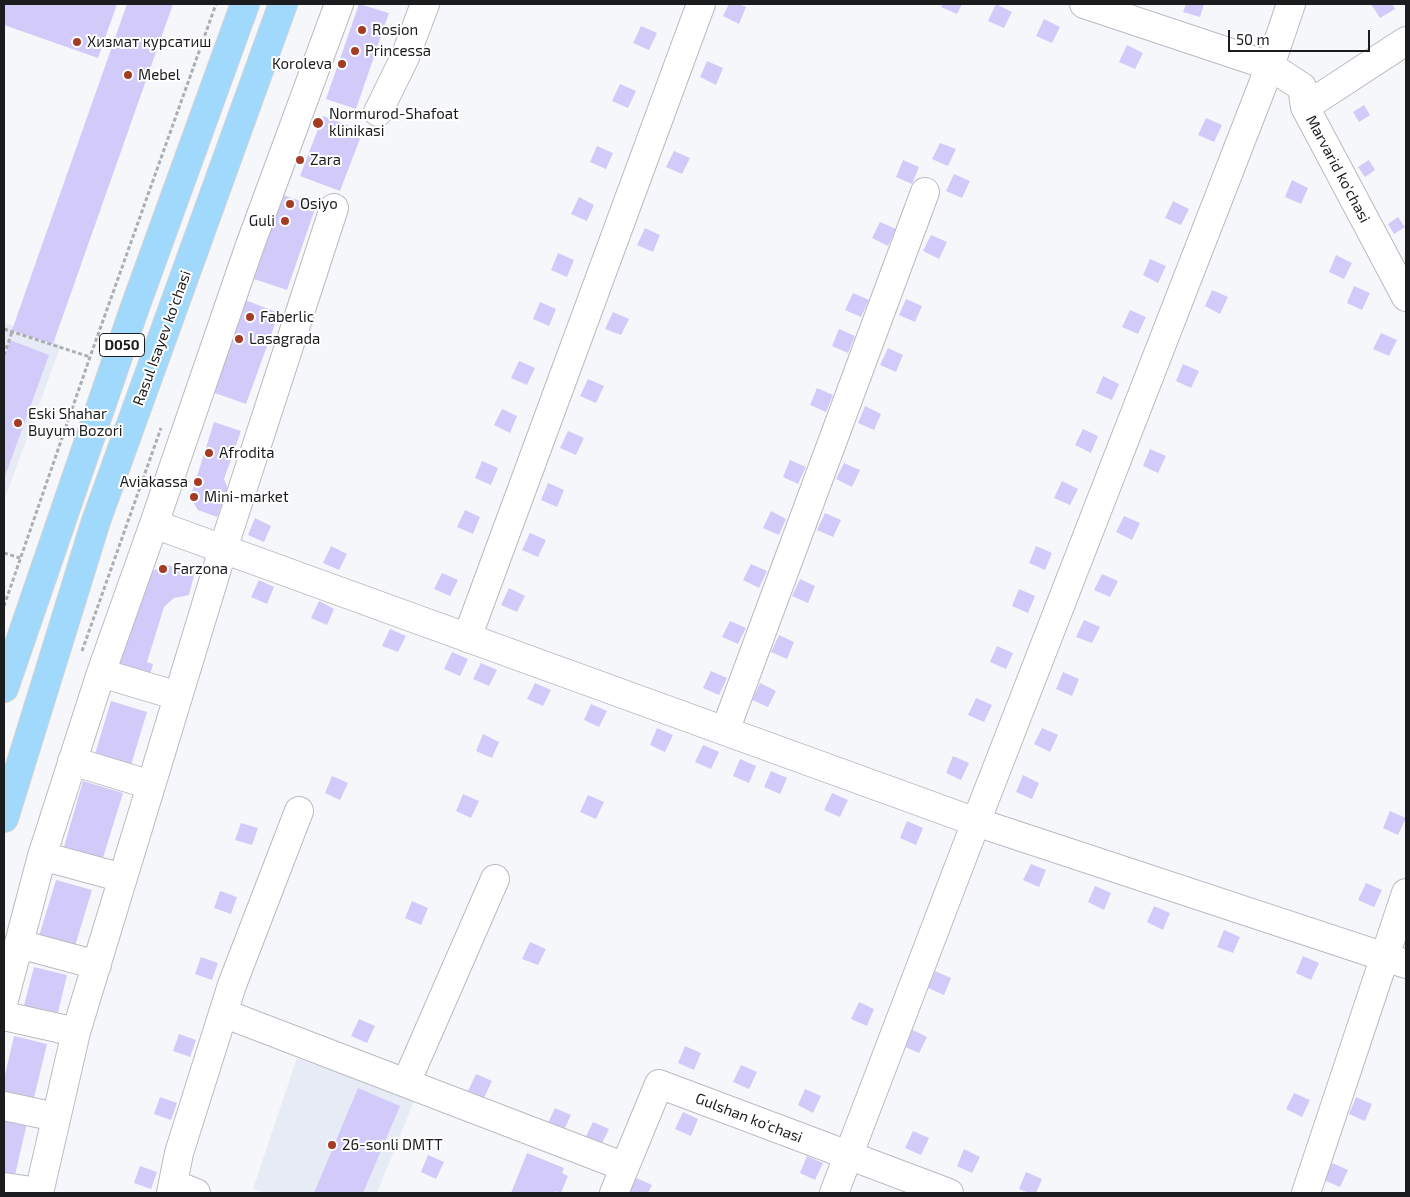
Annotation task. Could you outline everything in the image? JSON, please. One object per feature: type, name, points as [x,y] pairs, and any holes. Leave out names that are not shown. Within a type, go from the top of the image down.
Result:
[{"type":"main road","name":"D050","points":[[4,688],[132,315],[245,4]]},
{"type":"main road","name":"Rasul Isayev ko'chasi","points":[[4,818],[96,521],[283,4]]},
{"type":"street","points":[[4,1000],[42,856],[101,673],[246,257],[339,4]]},
{"type":"street","points":[[378,112],[406,58],[425,4]]},
{"type":"street","points":[[467,638],[701,4]]},
{"type":"street","name":"Marvarid ko'chasi","points":[[1084,4],[1270,66],[1302,87],[1305,107],[1406,297]]},
{"type":"street","points":[[834,1193],[847,1155],[1270,66],[1291,4]]},
{"type":"street","points":[[1305,107],[1406,41]]},
{"type":"street","points":[[725,731],[926,192]]},
{"type":"street","points":[[4,1187],[39,1193],[76,1032],[222,549],[334,208]]},
{"type":"street","points":[[154,524],[976,822],[1395,961]]},
{"type":"street","points":[[101,673],[178,696]]},
{"type":"street","points":[[72,761],[151,785]]},
{"type":"street","points":[[180,1190],[179,1153],[232,985],[299,811]]},
{"type":"street","points":[[42,856],[123,878]]},
{"type":"street","points":[[406,1083],[495,878]]},
{"type":"street","points":[[1306,1193],[1395,961],[1406,893]]},
{"type":"street","points":[[19,944],[97,965]]},
{"type":"street","points":[[223,1013],[625,1167]]},
{"type":"street","points":[[4,1016],[76,1032]]},
{"type":"street","name":"Gulshan ko'chasi","points":[[614,1193],[659,1084],[949,1193]]},
{"type":"street","points":[[4,1106],[56,1117]]},
{"type":"path","points":[[4,329],[90,357]]},
{"type":"path","points":[[4,355],[12,332]]},
{"type":"path","points":[[4,553],[20,558]]},
{"type":"shaded area","name":"Eski Shahar Buyum Bozori","points":[[4,322],[61,345],[4,501]]},
{"type":"shaded area","name":"26-sonli DMTT","points":[[297,1058],[414,1101],[377,1193],[265,1193],[253,1189]]},
{"type":"building","name":"Хизмат курсатиш","points":[[4,4],[117,4],[98,58],[4,25]]},
{"type":"building","points":[[127,4],[173,4],[53,344],[12,330]]},
{"type":"building","points":[[359,4],[389,13],[356,109],[326,99]]},
{"type":"building","points":[[729,4],[739,4],[746,7],[739,24],[723,16]]},
{"type":"building","points":[[943,4],[962,4],[957,14],[941,7]]},
{"type":"building","points":[[996,4],[1012,12],[1004,28],[988,21]]},
{"type":"building","points":[[1186,4],[1204,4],[1200,17],[1183,12]]},
{"type":"building","points":[[1371,4],[1392,4],[1395,9],[1380,18]]},
{"type":"building","points":[[1044,19],[1060,27],[1052,43],[1036,36]]},
{"type":"building","points":[[641,26],[657,33],[649,50],[633,43]]},
{"type":"building","points":[[1127,45],[1143,53],[1135,69],[1119,62]]},
{"type":"building","points":[[707,61],[723,68],[716,85],[700,77]]},
{"type":"building","points":[[620,84],[636,91],[628,108],[612,101]]},
{"type":"building","points":[[1364,105],[1370,115],[1359,122],[1353,112]]},
{"type":"building","points":[[323,116],[363,131],[340,191],[300,176]]},
{"type":"building","points":[[1206,118],[1222,125],[1214,142],[1198,135]]},
{"type":"building","points":[[940,143],[956,149],[948,166],[932,159]]},
{"type":"building","points":[[597,146],[613,153],[606,169],[590,162]]},
{"type":"building","points":[[674,151],[690,158],[682,174],[666,167]]},
{"type":"building","points":[[903,160],[919,167],[912,184],[896,177]]},
{"type":"building","points":[[1369,160],[1375,170],[1365,177],[1358,167]]},
{"type":"building","points":[[954,174],[970,181],[962,198],[946,191]]},
{"type":"building","points":[[1292,180],[1308,188],[1301,204],[1285,197]]},
{"type":"building","points":[[283,195],[316,206],[287,290],[254,279]]},
{"type":"building","points":[[579,197],[594,205],[587,221],[571,214]]},
{"type":"building","points":[[1173,201],[1189,209],[1181,225],[1165,218]]},
{"type":"building","points":[[1398,217],[1405,227],[1394,234],[1388,224]]},
{"type":"building","points":[[880,222],[896,229],[888,246],[872,238]]},
{"type":"building","points":[[645,228],[660,235],[653,252],[637,245]]},
{"type":"building","points":[[931,235],[947,242],[939,259],[923,251]]},
{"type":"building","points":[[558,253],[574,260],[567,277],[551,270]]},
{"type":"building","points":[[1336,255],[1352,263],[1344,279],[1329,272]]},
{"type":"building","points":[[1150,259],[1166,266],[1158,283],[1143,275]]},
{"type":"building","points":[[1354,286],[1370,293],[1362,310],[1347,303]]},
{"type":"building","points":[[1212,290],[1228,297],[1220,314],[1205,306]]},
{"type":"building","points":[[853,293],[869,300],[861,317],[845,310]]},
{"type":"building","points":[[906,299],[922,306],[915,322],[899,315]]},
{"type":"building","points":[[245,300],[279,313],[246,404],[212,392]]},
{"type":"building","points":[[540,302],[556,309],[549,326],[533,319]]},
{"type":"building","points":[[1130,310],[1146,317],[1138,334],[1122,327]]},
{"type":"building","points":[[613,312],[629,319],[621,335],[605,329]]},
{"type":"building","points":[[839,329],[855,336],[848,353],[832,346]]},
{"type":"building","points":[[1381,333],[1397,340],[1389,356],[1373,349]]},
{"type":"building","name":"Eski Shahar Buyum Bozori","points":[[10,340],[49,355],[4,479],[4,360]]},
{"type":"building","points":[[888,348],[903,355],[896,372],[880,365]]},
{"type":"building","points":[[519,361],[535,368],[527,385],[511,378]]},
{"type":"building","points":[[1183,364],[1199,371],[1191,388],[1176,381]]},
{"type":"building","points":[[1103,376],[1119,384],[1112,400],[1096,393]]},
{"type":"building","points":[[588,379],[604,386],[596,403],[580,396]]},
{"type":"building","points":[[817,388],[833,395],[826,412],[810,405]]},
{"type":"building","points":[[865,406],[881,414],[874,430],[858,423]]},
{"type":"building","points":[[502,409],[517,416],[510,433],[494,425]]},
{"type":"building","points":[[214,422],[241,431],[224,479],[228,489],[217,517],[198,510],[193,502],[192,492]]},
{"type":"building","points":[[1083,429],[1098,436],[1091,453],[1075,445]]},
{"type":"building","points":[[568,431],[584,438],[576,455],[560,448]]},
{"type":"building","points":[[1150,449],[1166,456],[1158,473],[1143,466]]},
{"type":"building","points":[[790,460],[806,467],[798,484],[783,477]]},
{"type":"building","points":[[482,461],[498,468],[491,485],[475,478]]},
{"type":"building","points":[[844,463],[860,470],[852,487],[836,479]]},
{"type":"building","points":[[1062,481],[1078,489],[1070,505],[1054,498]]},
{"type":"building","points":[[548,483],[564,490],[557,507],[541,500]]},
{"type":"building","points":[[465,510],[480,517],[473,534],[457,527]]},
{"type":"building","points":[[771,511],[786,519],[779,535],[763,528]]},
{"type":"building","points":[[825,513],[841,520],[833,537],[817,530]]},
{"type":"building","points":[[1124,516],[1140,523],[1132,540],[1116,532]]},
{"type":"building","points":[[255,518],[271,526],[264,542],[248,535]]},
{"type":"building","points":[[530,533],[546,540],[538,557],[522,550]]},
{"type":"building","points":[[331,546],[347,554],[339,570],[323,563]]},
{"type":"building","points":[[1036,546],[1052,553],[1045,570],[1029,563]]},
{"type":"building","points":[[751,564],[767,571],[759,588],[743,580]]},
{"type":"building","points":[[167,565],[195,572],[189,595],[174,598],[164,607],[147,662],[153,664],[149,678],[112,668],[144,574]]},
{"type":"building","points":[[442,573],[458,580],[450,596],[434,589]]},
{"type":"building","points":[[1102,574],[1118,581],[1110,597],[1094,590]]},
{"type":"building","points":[[800,579],[815,586],[808,603],[792,596]]},
{"type":"building","points":[[259,580],[274,587],[267,604],[251,597]]},
{"type":"building","points":[[509,588],[525,596],[517,612],[501,605]]},
{"type":"building","points":[[1019,589],[1035,596],[1028,613],[1012,606]]},
{"type":"building","points":[[319,601],[334,609],[327,625],[311,618]]},
{"type":"building","points":[[1084,620],[1100,627],[1092,643],[1076,637]]},
{"type":"building","points":[[730,621],[746,628],[738,644],[722,637]]},
{"type":"building","points":[[390,629],[406,636],[398,652],[382,646]]},
{"type":"building","points":[[779,635],[794,642],[787,659],[771,652]]},
{"type":"building","points":[[997,646],[1013,653],[1006,669],[990,662]]},
{"type":"building","points":[[452,652],[468,659],[460,676],[444,669]]},
{"type":"building","points":[[481,663],[497,670],[489,686],[473,679]]},
{"type":"building","points":[[711,671],[727,678],[719,695],[703,688]]},
{"type":"building","points":[[1063,672],[1079,679],[1072,696],[1056,689]]},
{"type":"building","points":[[535,683],[551,690],[543,706],[527,699]]},
{"type":"building","points":[[760,683],[776,691],[768,707],[752,700]]},
{"type":"building","points":[[976,698],[992,705],[984,722],[968,715]]},
{"type":"building","points":[[111,701],[147,712],[131,765],[95,754]]},
{"type":"building","points":[[591,704],[607,711],[599,727],[584,720]]},
{"type":"building","points":[[657,728],[673,735],[665,752],[650,745]]},
{"type":"building","points":[[1042,728],[1058,735],[1050,752],[1034,744]]},
{"type":"building","points":[[483,734],[499,742],[492,758],[476,751]]},
{"type":"building","points":[[703,745],[719,752],[711,769],[695,762]]},
{"type":"building","points":[[953,756],[969,763],[961,780],[946,773]]},
{"type":"building","points":[[740,759],[756,766],[749,783],[733,776]]},
{"type":"building","points":[[771,771],[787,778],[780,794],[764,787]]},
{"type":"building","points":[[1023,775],[1039,783],[1032,799],[1016,792]]},
{"type":"building","points":[[332,776],[348,783],[340,800],[325,793]]},
{"type":"building","points":[[83,781],[123,793],[102,861],[63,850]]},
{"type":"building","points":[[832,793],[848,800],[840,817],[824,810]]},
{"type":"building","points":[[463,794],[479,801],[471,818],[456,811]]},
{"type":"building","points":[[588,795],[604,802],[596,819],[580,812]]},
{"type":"building","points":[[1390,811],[1406,818],[1398,835],[1383,828]]},
{"type":"building","points":[[907,821],[923,828],[916,845],[900,838]]},
{"type":"building","points":[[241,823],[258,828],[252,845],[235,840]]},
{"type":"building","points":[[1031,864],[1046,870],[1039,887],[1023,880]]},
{"type":"building","points":[[56,880],[92,890],[75,946],[39,936]]},
{"type":"building","points":[[1366,883],[1382,890],[1374,907],[1358,900]]},
{"type":"building","points":[[1095,886],[1111,893],[1104,910],[1088,902]]},
{"type":"building","points":[[220,891],[237,897],[231,914],[214,908]]},
{"type":"building","points":[[412,901],[428,908],[421,925],[405,918]]},
{"type":"building","points":[[1154,906],[1170,913],[1163,930],[1147,922]]},
{"type":"building","points":[[1224,930],[1240,937],[1233,953],[1217,947]]},
{"type":"building","points":[[530,942],[546,949],[538,965],[522,959]]},
{"type":"building","points":[[1303,956],[1319,963],[1311,980],[1296,973]]},
{"type":"building","points":[[201,957],[218,963],[212,980],[195,974]]},
{"type":"building","points":[[34,967],[67,975],[56,1021],[22,1013]]},
{"type":"building","points":[[935,971],[951,978],[944,995],[928,988]]},
{"type":"building","points":[[859,1002],[874,1009],[867,1026],[851,1019]]},
{"type":"building","points":[[359,1019],[375,1026],[367,1043],[351,1036]]},
{"type":"building","points":[[911,1029],[927,1037],[919,1053],[903,1046]]},
{"type":"building","points":[[179,1034],[196,1040],[190,1057],[173,1051]]},
{"type":"building","points":[[14,1036],[47,1044],[33,1102],[4,1095],[4,1079]]},
{"type":"building","points":[[685,1046],[701,1053],[694,1070],[678,1063]]},
{"type":"building","points":[[741,1065],[757,1072],[749,1089],[733,1082]]},
{"type":"building","points":[[476,1074],[492,1081],[484,1098],[468,1091]]},
{"type":"building","points":[[358,1088],[400,1106],[363,1193],[314,1193]]},
{"type":"building","points":[[805,1089],[821,1096],[813,1113],[798,1105]]},
{"type":"building","points":[[1294,1093],[1310,1100],[1302,1117],[1286,1109]]},
{"type":"building","points":[[160,1097],[177,1103],[171,1120],[154,1114]]},
{"type":"building","points":[[1356,1097],[1372,1104],[1365,1121],[1349,1114]]},
{"type":"building","points":[[555,1108],[571,1115],[563,1132],[547,1125]]},
{"type":"building","points":[[683,1112],[698,1119],[691,1136],[675,1129]]},
{"type":"building","points":[[4,1118],[27,1123],[15,1175],[4,1172]]},
{"type":"building","points":[[593,1122],[609,1129],[601,1145],[585,1138]]},
{"type":"building","points":[[913,1131],[929,1138],[921,1155],[905,1148]]},
{"type":"building","points":[[964,1149],[980,1157],[972,1173],[957,1166]]},
{"type":"building","points":[[527,1153],[564,1168],[562,1173],[568,1176],[561,1193],[555,1191],[554,1193],[511,1193]]},
{"type":"building","points":[[428,1155],[444,1162],[436,1179],[421,1172]]},
{"type":"building","points":[[807,1156],[823,1163],[815,1180],[800,1173]]},
{"type":"building","points":[[1332,1163],[1348,1170],[1340,1187],[1324,1180]]},
{"type":"building","points":[[140,1166],[157,1172],[151,1189],[134,1183]]},
{"type":"building","points":[[1026,1172],[1042,1179],[1036,1193],[1029,1193],[1019,1189]]},
{"type":"building","points":[[636,1178],[652,1185],[648,1193],[629,1193]]},
{"type":"place","name":"Rosion","points":[[362,30]]},
{"type":"place","name":"Хизмат курсатиш","points":[[77,42]]},
{"type":"place","name":"Princessa","points":[[355,51]]},
{"type":"place","name":"Koroleva","points":[[342,64]]},
{"type":"place","name":"Mebel","points":[[128,75]]},
{"type":"place","name":"Normurod-Shafoat klinikasi","points":[[318,123]]},
{"type":"place","name":"Zara","points":[[300,160]]},
{"type":"place","name":"Osiyo","points":[[290,204]]},
{"type":"place","name":"Guli","points":[[285,221]]},
{"type":"place","name":"Faberlic","points":[[250,317]]},
{"type":"place","name":"Lasagrada","points":[[239,339]]},
{"type":"place","name":"Eski Shahar Buyum Bozori","points":[[18,423]]},
{"type":"place","name":"Afrodita","points":[[209,453]]},
{"type":"place","name":"Aviakassa","points":[[198,482]]},
{"type":"place","name":"Mini-market","points":[[194,497]]},
{"type":"place","name":"Farzona","points":[[163,569]]},
{"type":"place","name":"26-sonli DMTT","points":[[332,1145]]}]
